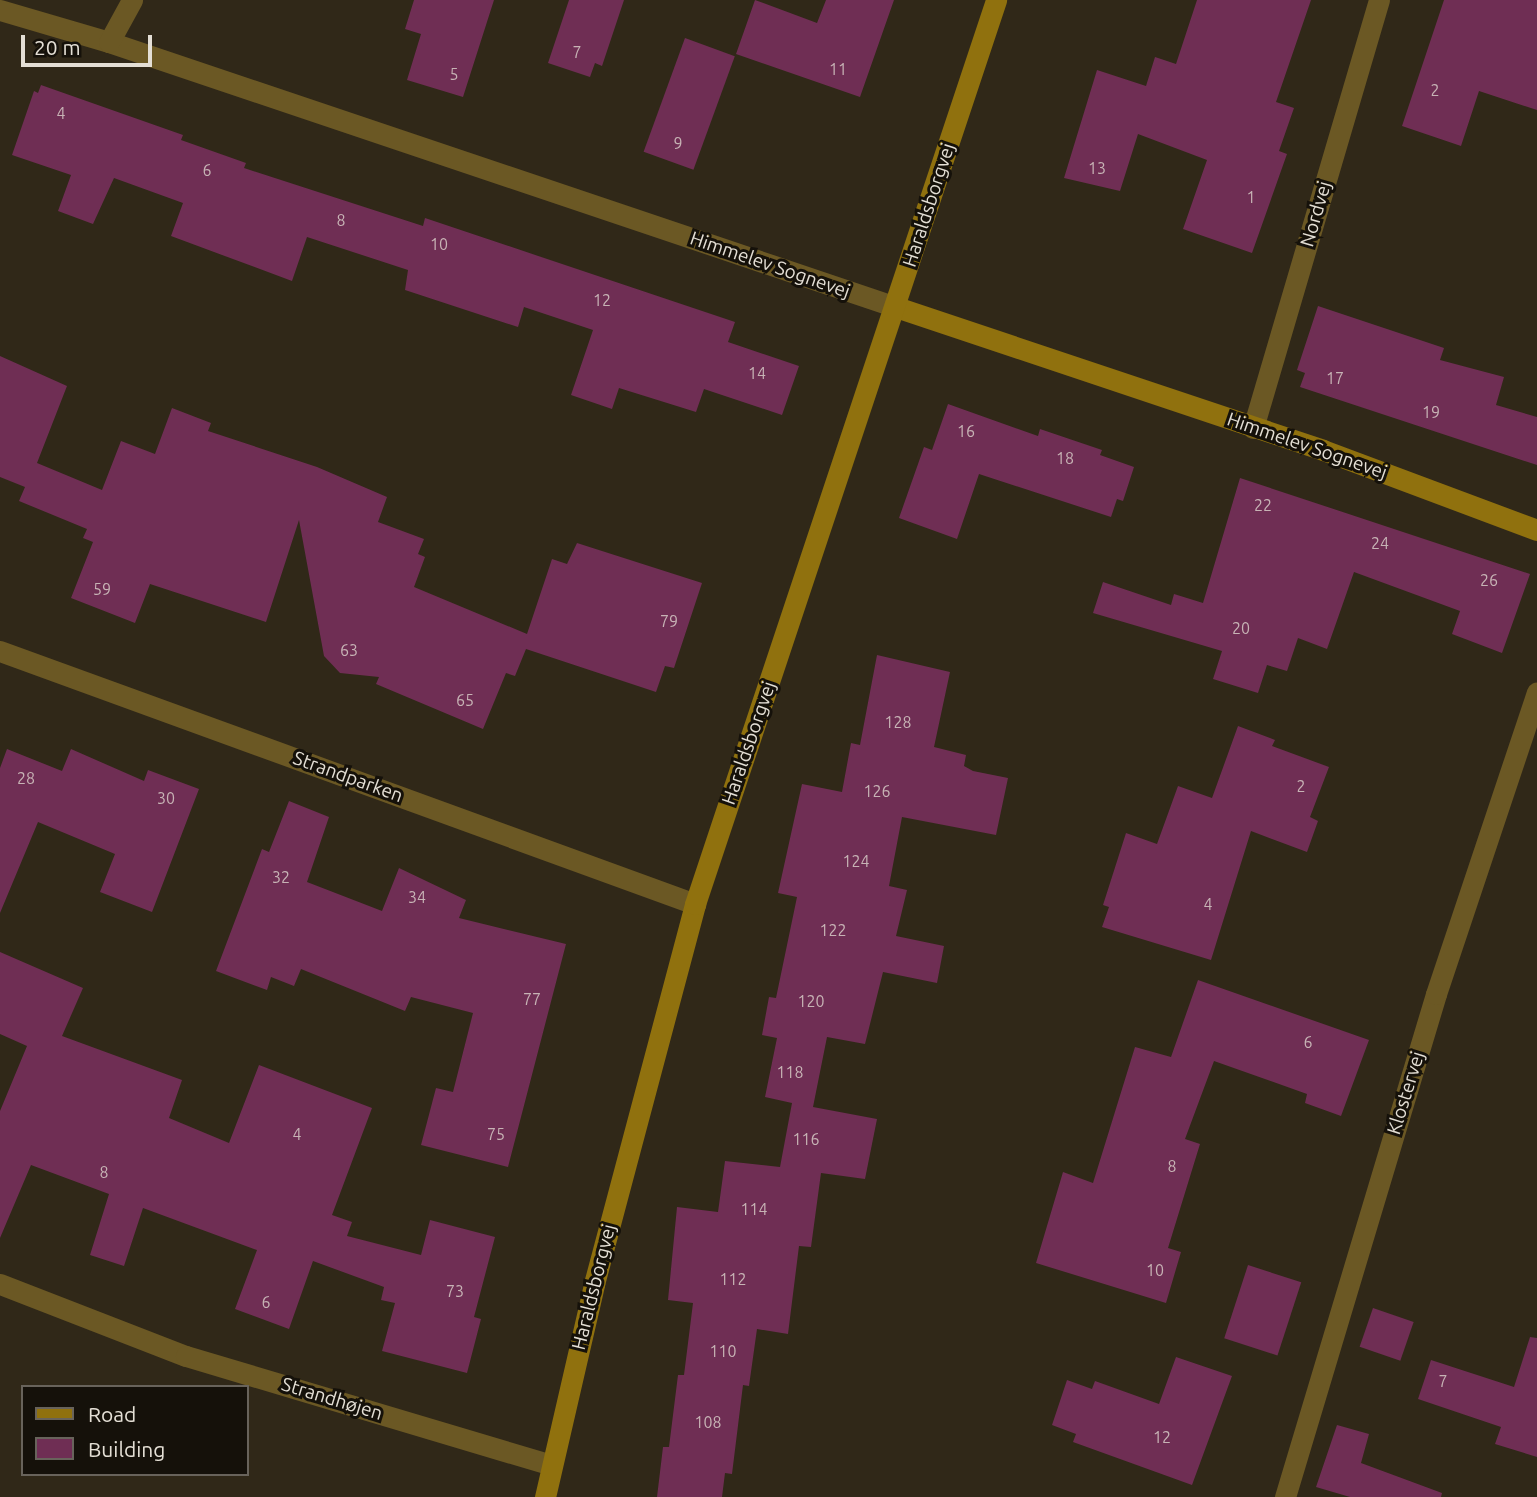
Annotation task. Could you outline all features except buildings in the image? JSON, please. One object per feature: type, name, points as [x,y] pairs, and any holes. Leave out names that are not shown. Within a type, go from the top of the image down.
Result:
[{"type":"street","points":[[108,42],[132,0]]},
{"type":"street","name":"Haraldsborgvej","points":[[545,1497],[549,1464],[695,904],[896,307],[996,0]]},
{"type":"street","name":"Nordvej","points":[[1254,428],[1379,0]]},
{"type":"street","name":"Himmelev Sognevej","points":[[0,10],[108,42],[1254,428],[1537,530]]},
{"type":"street","name":"Strandparken","points":[[0,651],[695,904]]},
{"type":"street","name":"Klostervej","points":[[1285,1497],[1436,994],[1537,692]]},
{"type":"street","name":"Strandhøjen","points":[[0,1283],[186,1356],[549,1464]]}]
